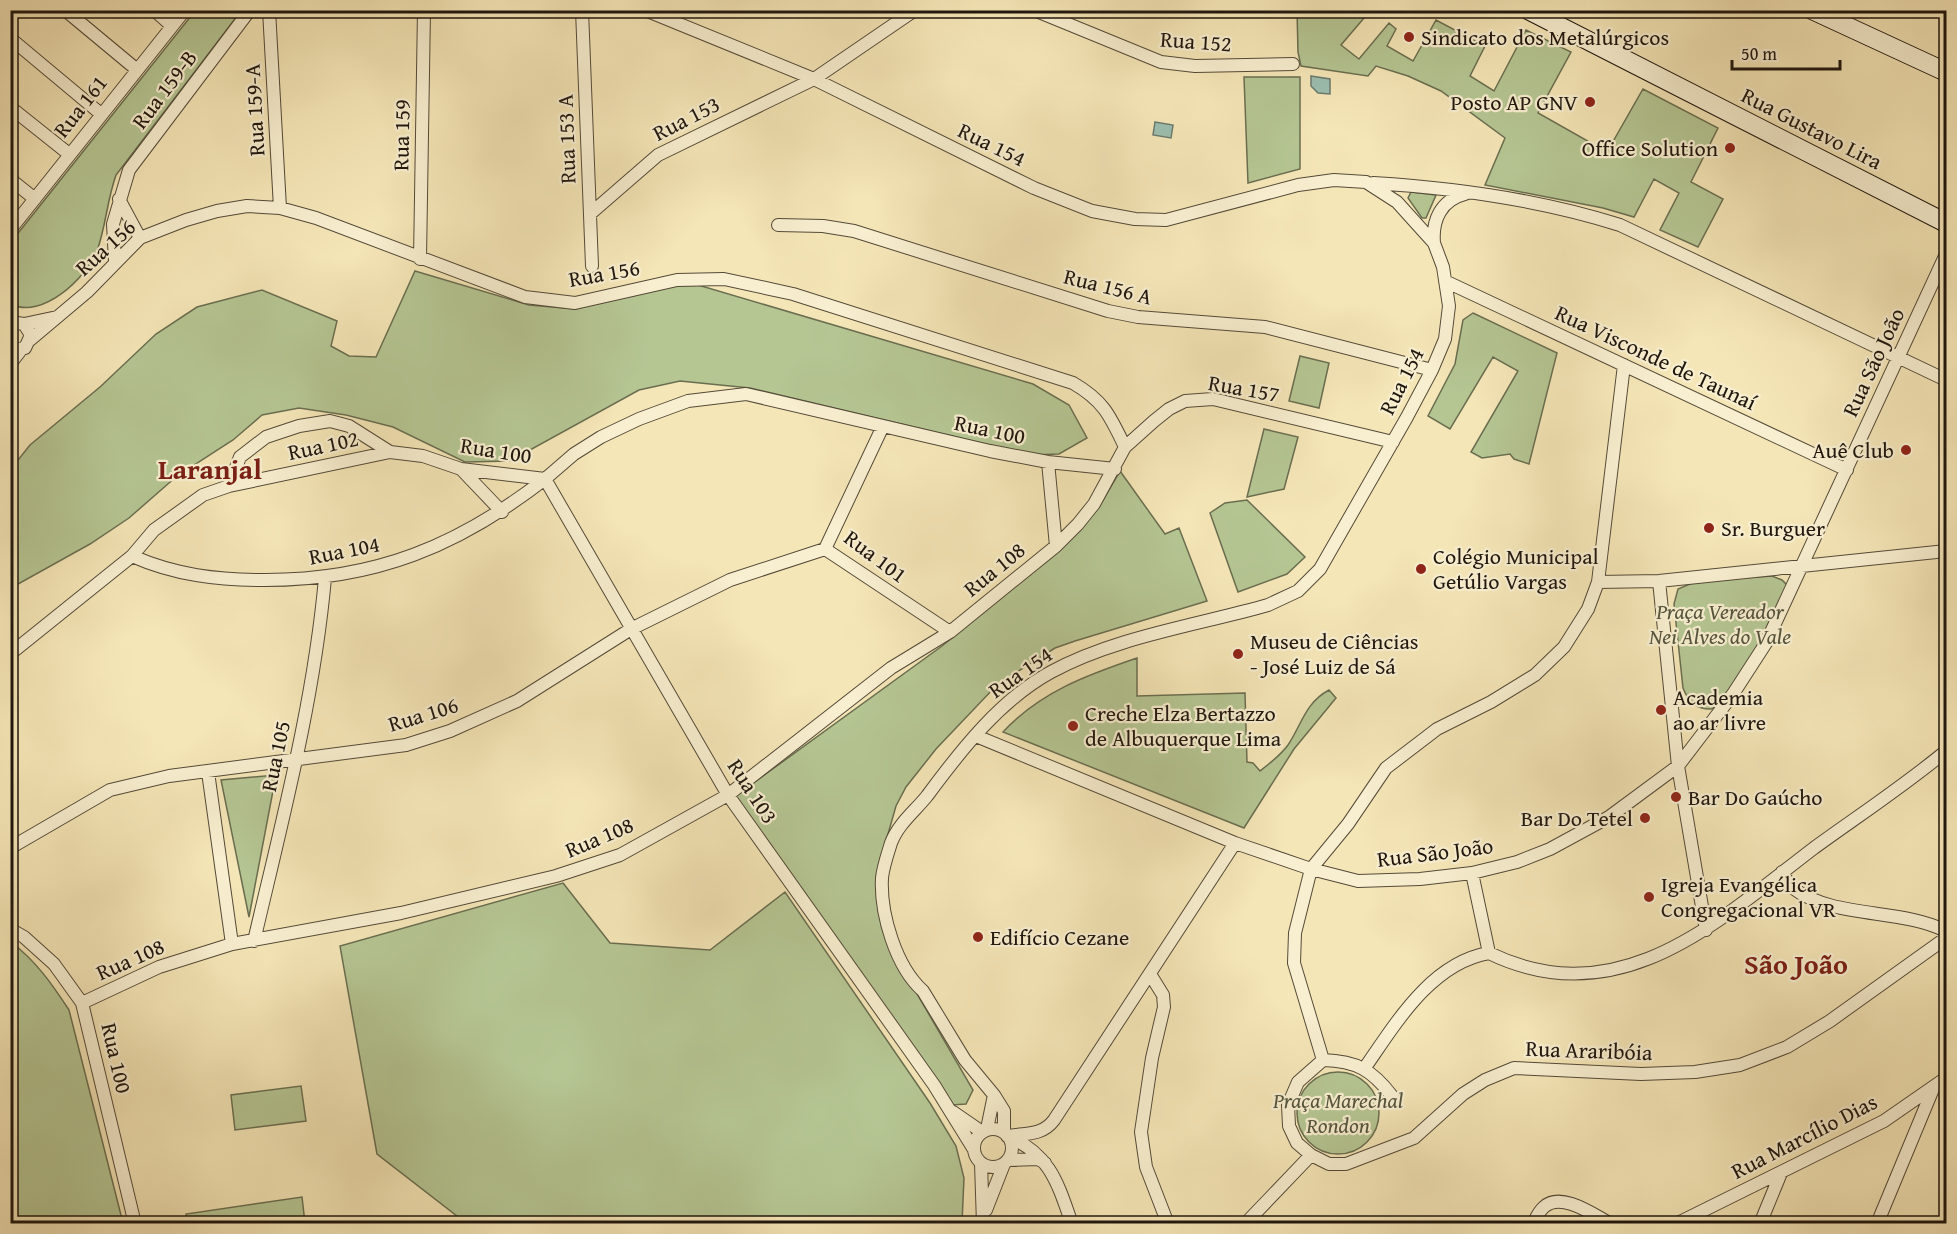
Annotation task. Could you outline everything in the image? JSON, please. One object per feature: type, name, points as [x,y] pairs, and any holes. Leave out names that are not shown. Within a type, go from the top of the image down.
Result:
[{"type":"main road","name":"Rua Gustavo Lira","points":[[1528,10],[1947,223]]},
{"type":"main road","points":[[1812,10],[1947,72]]},
{"type":"street","points":[[65,10],[136,69]]},
{"type":"street","points":[[154,10],[172,26]]},
{"type":"street","name":"Rua 161","points":[[10,230],[185,10]]},
{"type":"street","name":"Rua 159-B","points":[[115,261],[113,224],[129,170],[250,10]]},
{"type":"street","name":"Rua 159-A","points":[[269,10],[280,208]]},
{"type":"street","name":"Rua 159","points":[[420,260],[424,10]]},
{"type":"street","name":"Rua 153 A","points":[[582,10],[592,266]]},
{"type":"street","name":"Rua 154","points":[[645,10],[814,79],[1058,199],[1092,211],[1123,218],[1156,220],[1176,218],[1322,180],[1366,182],[1396,202],[1434,243],[1447,282],[1448,323],[1432,370],[1320,569],[1298,591],[1268,605],[1112,648],[1065,665],[1031,684],[1010,700],[941,775],[892,841],[882,878],[887,918],[904,967],[923,991],[965,1060],[994,1095],[1006,1118],[1007,1135]]},
{"type":"street","points":[[814,79],[915,10]]},
{"type":"street","name":"Rua 152","points":[[1034,10],[1161,62],[1195,66],[1293,64]]},
{"type":"street","points":[[10,38],[101,114]]},
{"type":"street","name":"Rua 153","points":[[590,214],[658,155],[814,79]]},
{"type":"street","points":[[10,107],[69,154]]},
{"type":"street","points":[[10,179],[35,199]]},
{"type":"street","points":[[1366,182],[1472,192],[1589,216],[1634,231],[1947,380]]},
{"type":"street","points":[[1434,243],[1434,226],[1441,209],[1455,197],[1472,192]]},
{"type":"street","points":[[119,199],[140,238]]},
{"type":"street","name":"Rua 156","points":[[16,350],[87,292],[140,238],[186,219],[217,211],[247,206],[280,208],[316,218],[420,260],[525,297],[575,303],[677,280],[724,279],[793,294],[1073,383],[1092,394],[1108,410],[1125,447]]},
{"type":"street","name":"Rua 156 A","points":[[778,225],[823,226],[854,231],[1108,311],[1149,318],[1265,327],[1432,370]]},
{"type":"street","name":"Rua São João","points":[[976,736],[1235,843],[1311,869],[1358,881],[1384,882],[1472,873],[1517,862],[1551,849],[1609,817],[1678,766],[1733,694],[1766,643],[1947,254]]},
{"type":"street","name":"Rua Visconde de Taunaí","points":[[1447,282],[1847,470]]},
{"type":"street","name":"Rua 156","points":[[15,321],[58,317]]},
{"type":"street","points":[[15,321],[30,331],[30,340]]},
{"type":"street","points":[[10,364],[16,350]]},
{"type":"street","points":[[1323,1060],[1294,963],[1295,933],[1311,869],[1348,824],[1386,768],[1437,729],[1491,702],[1535,675],[1564,647],[1588,609],[1598,582],[1624,365]]},
{"type":"street","name":"Rua 100","points":[[230,486],[240,457],[266,437],[299,426],[330,421],[349,426],[390,452],[423,456],[461,469],[545,479],[574,454],[601,437],[639,419],[688,401],[746,394],[1048,462],[1115,469]]},
{"type":"street","name":"Rua 157","points":[[1115,469],[1125,447],[1169,409],[1185,401],[1213,399],[1393,442]]},
{"type":"street","name":"Rua 101","points":[[883,426],[825,549],[950,632]]},
{"type":"street","name":"Rua 102","points":[[230,486],[390,452]]},
{"type":"street","name":"Rua 108","points":[[1048,462],[1056,546]]},
{"type":"street","points":[[461,469],[502,512]]},
{"type":"street","name":"Rua 108","points":[[82,1003],[159,967],[232,944],[401,913],[592,866],[620,855],[728,795],[891,668],[950,632],[1056,546],[1094,504],[1115,469]]},
{"type":"street","name":"Rua 104","points":[[132,556],[162,569],[186,575],[248,580],[325,578],[374,568],[418,554],[502,512],[545,479]]},
{"type":"street","name":"Rua 103","points":[[545,479],[728,795],[950,1109],[973,1148]]},
{"type":"street","points":[[10,654],[132,556],[154,530],[203,495],[230,486]]},
{"type":"street","name":"Rua 106","points":[[10,848],[110,790],[169,776],[406,745],[450,731],[517,701],[631,629],[730,580],[825,549]]},
{"type":"street","points":[[1598,582],[1659,581],[1947,551]]},
{"type":"street","name":"Rua 105","points":[[254,940],[296,761],[320,635],[325,578]]},
{"type":"street","points":[[1659,581],[1678,766],[1706,930]]},
{"type":"street","points":[[1364,1069],[1431,981],[1450,966],[1469,957],[1489,953],[1514,965],[1561,972],[1603,974],[1654,958],[1706,930],[1908,783],[1947,751]]},
{"type":"street","points":[[208,772],[232,944]]},
{"type":"street","points":[[985,1131],[1007,1135],[1037,1133],[1049,1127],[1235,843]]},
{"type":"street","points":[[1472,873],[1489,953]]},
{"type":"street","points":[[1782,873],[1791,887],[1827,903],[1929,922],[1947,931]]},
{"type":"street","name":"Rua 100","points":[[10,929],[24,937],[54,964],[82,1003],[135,1224]]},
{"type":"street","name":"Rua Araribóia","points":[[1311,1155],[1329,1164],[1346,1164],[1414,1138],[1463,1094],[1485,1080],[1514,1068],[1641,1074],[1695,1072],[1740,1065],[1787,1047],[1830,1021],[1947,939]]},
{"type":"street","points":[[1150,974],[1163,995],[1164,1007],[1152,1058],[1141,1132],[1146,1167],[1168,1224]]},
{"type":"street","points":[[1245,1224],[1311,1155],[1297,1143],[1289,1126],[1288,1105],[1298,1082],[1323,1060],[1341,1060],[1376,1075],[1392,1096]]},
{"type":"street","name":"Rua Marcílio Dias","points":[[1676,1224],[1884,1120],[1947,1078]]},
{"type":"street","points":[[1877,1224],[1933,1089]]},
{"type":"street","points":[[983,1219],[981,1163],[973,1148],[976,1138],[985,1131],[994,1095]]},
{"type":"street","name":"Rua 103","points":[[950,1109],[985,1131]]},
{"type":"street","points":[[983,1219],[1012,1148],[1007,1135]]},
{"type":"street","points":[[1007,1135],[1035,1150],[1047,1165],[1072,1224]]},
{"type":"street","points":[[981,1163],[993,1167],[1006,1162],[1038,1159],[1047,1165]]},
{"type":"street","points":[[1760,1224],[1781,1173]]},
{"type":"street","points":[[1533,1224],[1543,1208],[1552,1202],[1565,1202],[1611,1224]]},
{"type":"green space","points":[[195,11],[241,11],[116,175],[97,251],[83,273],[62,294],[49,301],[36,306],[23,307],[11,304],[11,242]]},
{"type":"green space","points":[[1297,11],[1370,11],[1341,45],[1359,59],[1389,23],[1396,29],[1387,46],[1413,61],[1436,20],[1485,46],[1470,76],[1494,91],[1526,30],[1571,52],[1538,113],[1607,152],[1643,89],[1718,128],[1691,182],[1723,199],[1698,247],[1660,230],[1679,193],[1654,179],[1634,217],[1603,208],[1485,185],[1505,138],[1441,91],[1408,76],[1376,66],[1368,76],[1301,66],[1298,52]]},
{"type":"green space","points":[[1244,77],[1300,77],[1300,169],[1248,183]]},
{"type":"green space","points":[[1411,192],[1436,195],[1426,218],[1422,218],[1408,198]]},
{"type":"green space","points":[[415,271],[529,305],[576,309],[635,291],[688,282],[1033,384],[1069,405],[1087,438],[1059,454],[1032,455],[750,388],[680,381],[639,390],[510,461],[465,462],[393,427],[346,415],[299,408],[262,415],[233,440],[177,476],[129,518],[90,544],[11,588],[10,470],[30,445],[100,387],[156,334],[197,307],[262,290],[337,321],[331,346],[349,356],[376,357]]},
{"type":"green space","points":[[1473,313],[1557,353],[1529,464],[1514,459],[1510,454],[1482,458],[1471,452],[1518,371],[1493,357],[1450,429],[1428,416],[1455,364],[1463,320]]},
{"type":"green space","points":[[1300,356],[1329,363],[1319,408],[1289,401]]},
{"type":"green space","points":[[1264,429],[1298,437],[1284,489],[1247,497]]},
{"type":"green space","points":[[1120,471],[1165,534],[1179,528],[1207,601],[1055,648],[994,688],[936,749],[906,787],[896,806],[880,862],[902,968],[973,1090],[966,1104],[951,1105],[734,797],[942,646],[1053,556],[1099,507]]},
{"type":"green space","points":[[1247,500],[1305,557],[1287,574],[1238,592],[1210,513],[1225,503]]},
{"type":"green space","name":"Praça Vereador Nei Alves do Vale","points":[[1772,576],[1787,585],[1755,651],[1734,684],[1712,709],[1698,706],[1690,701],[1683,688],[1674,604],[1678,589],[1697,581]]},
{"type":"green space","points":[[1137,658],[1137,696],[1245,693],[1247,762],[1253,763],[1260,771],[1285,749],[1314,701],[1329,690],[1336,698],[1294,749],[1244,828],[1003,732],[1017,718],[1048,695],[1082,678]]},
{"type":"green space","points":[[276,775],[249,917],[221,780]]},
{"type":"green space","points":[[563,883],[610,943],[710,950],[785,892],[930,1103],[956,1146],[964,1178],[962,1223],[466,1223],[377,1154],[340,946]]},
{"type":"green space","points":[[11,942],[43,973],[69,1010],[123,1223],[11,1223]]},
{"type":"green space","name":"Praça Marechal Rondon","points":[[1330,1072],[1346,1072],[1361,1079],[1372,1090],[1379,1105],[1376,1129],[1367,1142],[1346,1154],[1330,1154],[1315,1147],[1304,1136],[1297,1121],[1297,1105],[1304,1090],[1315,1079]]},
{"type":"green space","points":[[301,1086],[306,1121],[235,1130],[231,1095]]},
{"type":"green space","points":[[302,1197],[305,1223],[188,1223],[186,1214]]},
{"type":"shaded area","points":[[1311,76],[1330,79],[1330,94],[1318,93],[1311,86]]},
{"type":"shaded area","points":[[1155,122],[1173,125],[1171,138],[1153,135]]},
{"type":"place","name":"Sindicato dos Metalúrgicos","points":[[1409,37]]},
{"type":"place","name":"Posto AP GNV","points":[[1590,102]]},
{"type":"place","name":"Office Solution","points":[[1730,148]]},
{"type":"place","name":"Auê Club","points":[[1906,450]]},
{"type":"place","name":"Sr. Burguer","points":[[1709,528]]},
{"type":"place","name":"Colégio Municipal Getúlio Vargas","points":[[1421,569]]},
{"type":"place","name":"Museu de Ciências - José Luiz de Sá","points":[[1238,654]]},
{"type":"place","name":"Academia ao ar livre","points":[[1661,710]]},
{"type":"place","name":"Creche Elza Bertazzo de Albuquerque Lima","points":[[1073,726]]},
{"type":"place","name":"Bar Do Gaúcho","points":[[1676,797]]},
{"type":"place","name":"Bar Do Tetel","points":[[1645,818]]},
{"type":"place","name":"Igreja Evangélica Congregacional VR","points":[[1649,897]]},
{"type":"place","name":"Edifício Cezane","points":[[978,937]]},
{"type":"district","name":"Laranjal","points":[[210,468]]},
{"type":"district","name":"São João","points":[[1796,963]]}]
